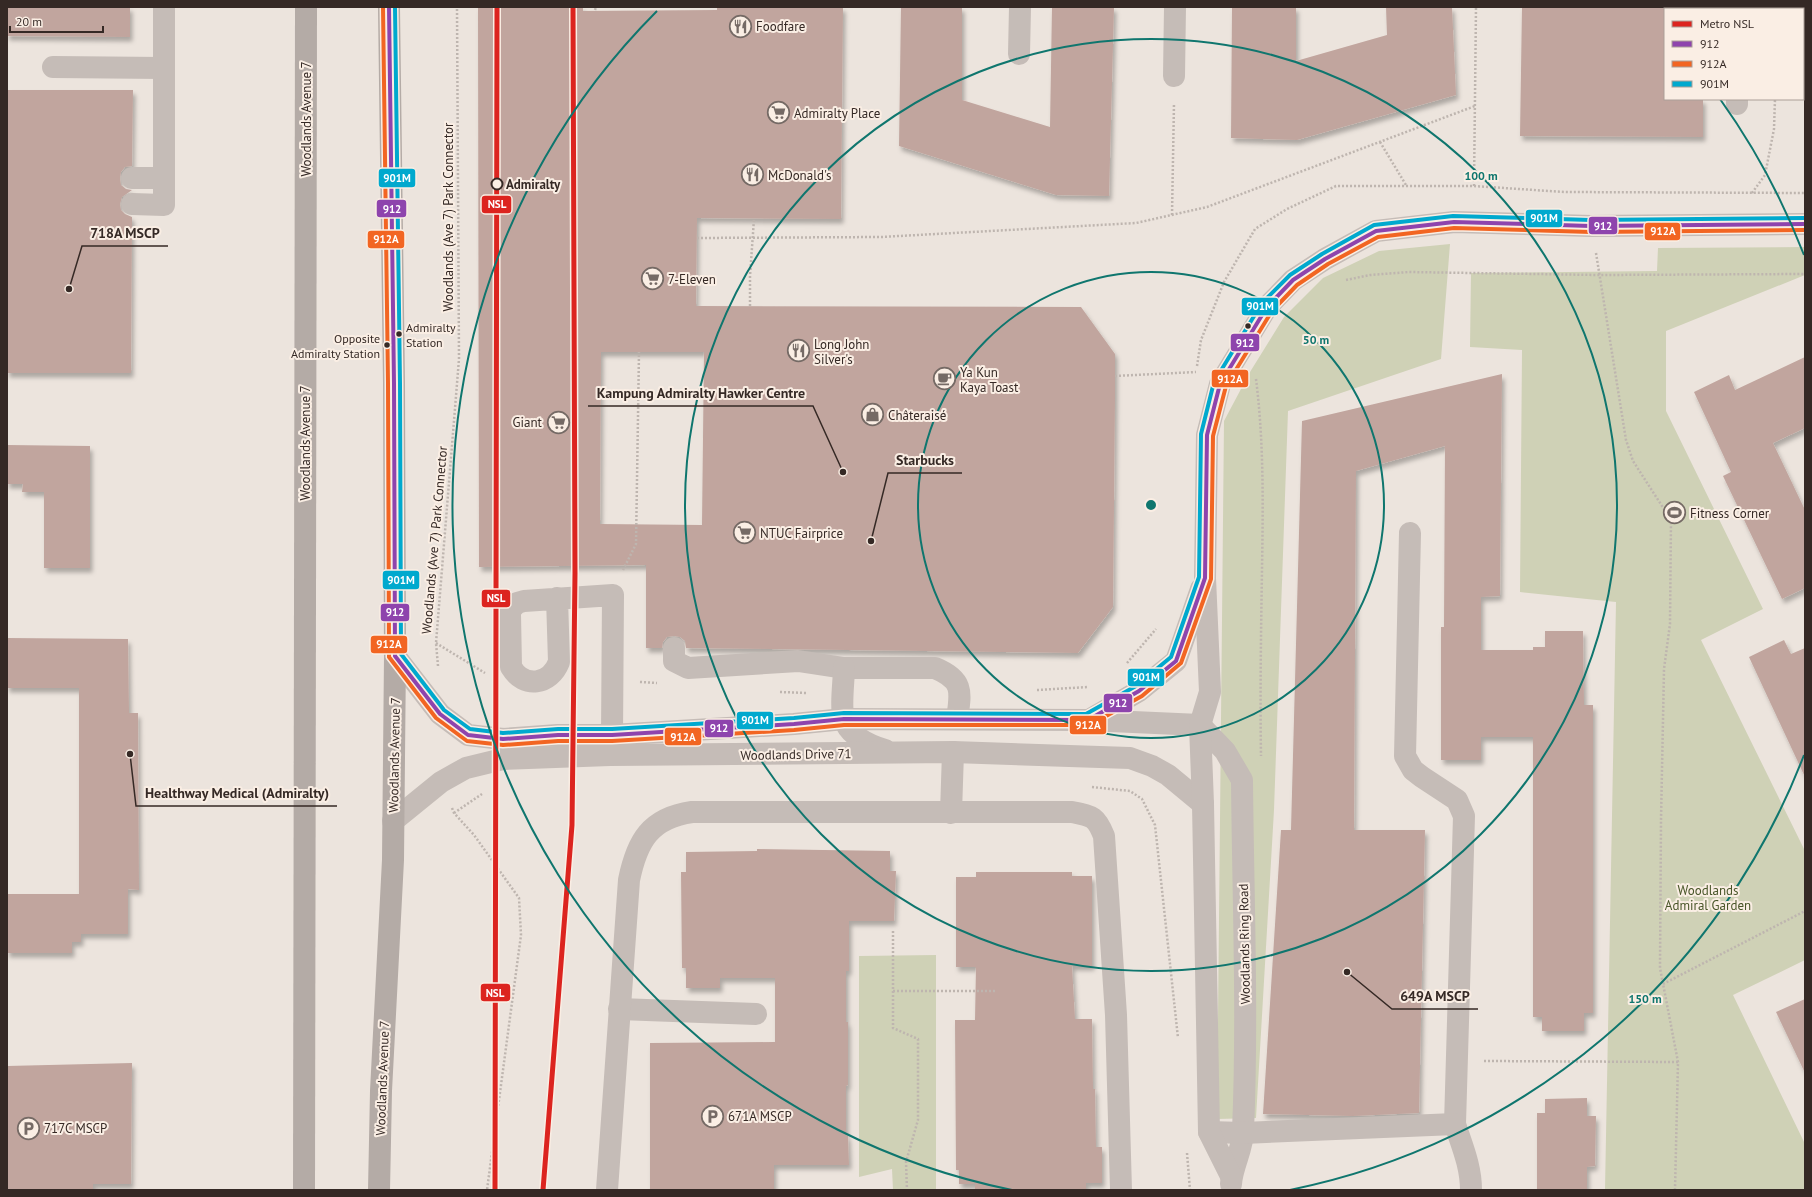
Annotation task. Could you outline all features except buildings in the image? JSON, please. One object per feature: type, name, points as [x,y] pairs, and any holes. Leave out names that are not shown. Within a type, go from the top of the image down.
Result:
[{"type":"main road","name":"Woodlands Avenue 7","points":[[304,1190],[306,7]]},
{"type":"main road","name":"Woodlands Avenue 7","points":[[379,1190],[393,821],[395,656],[394,367],[389,7]]},
{"type":"street","points":[[132,204],[164,206],[164,7]]},
{"type":"street","points":[[1019,54],[1020,7]]},
{"type":"street","points":[[1174,7],[1174,76]]},
{"type":"street","points":[[53,67],[163,68]]},
{"type":"street","points":[[132,178],[164,178]]},
{"type":"street","name":"Woodlands Ring Road","points":[[1231,1183],[1209,1132],[1203,804],[1200,725],[1210,692],[1205,578],[1207,435],[1220,384],[1267,307],[1293,280],[1325,259],[1376,231],[1454,222],[1591,226],[1805,224]]},
{"type":"street","points":[[1410,533],[1405,756],[1413,770],[1457,800],[1464,816],[1455,1124],[1469,1164],[1471,1190]]},
{"type":"street","points":[[1088,720],[1139,691],[1176,661],[1205,578]]},
{"type":"street","points":[[557,598],[613,595],[614,681],[612,735]]},
{"type":"street","points":[[674,648],[674,661],[688,668],[798,660],[844,668],[935,668],[954,679],[960,695],[957,719]]},
{"type":"street","points":[[395,656],[440,714],[468,735],[503,739],[612,735],[794,724],[844,719],[1088,720],[1200,725]]},
{"type":"street","points":[[844,668],[844,719],[858,738],[872,746],[894,753]]},
{"type":"street","name":"Woodlands Ring Road","points":[[1200,725],[1225,751],[1242,780],[1245,993],[1243,1133],[1231,1183]]},
{"type":"street","points":[[951,813],[953,752]]},
{"type":"street","name":"Woodlands Drive 71","points":[[393,821],[441,782],[466,768],[503,759],[610,756],[953,752],[1130,758],[1152,766],[1168,775],[1203,804]]},
{"type":"street","points":[[607,1190],[628,880],[633,859],[643,840],[657,823],[674,815],[692,812],[1072,812],[1088,815],[1098,822],[1104,836],[1116,1015],[1121,1190]]},
{"type":"street","points":[[619,1009],[756,1014]]},
{"type":"street","points":[[1209,1132],[1243,1133],[1455,1124]]},
{"type":"path","name":"Woodlands (Ave 7) Park Connector","points":[[436,643],[459,359],[457,7]]},
{"type":"path","points":[[1474,186],[1476,7]]},
{"type":"path","points":[[1172,215],[1174,76]]},
{"type":"path","points":[[1752,194],[1766,175],[1774,129],[1775,100]]},
{"type":"path","points":[[697,238],[881,237],[1136,223],[1208,207],[1475,106]]},
{"type":"path","points":[[1380,142],[1406,185]]},
{"type":"path","points":[[1196,378],[1201,340],[1224,282],[1255,229],[1287,209],[1336,186],[1474,186],[1564,192],[1752,194],[1805,193]]},
{"type":"path","points":[[750,306],[750,276],[754,219]]},
{"type":"path","points":[[1591,226],[1626,440],[1633,460],[1671,520],[1670,624],[1664,669],[1660,968],[1678,1062],[1675,1190]]},
{"type":"path","points":[[1340,282],[1370,275],[1409,272],[1600,275],[1805,274]]},
{"type":"path","points":[[613,595],[614,586],[627,564],[636,544],[639,352]]},
{"type":"path","points":[[1115,376],[1197,372]]},
{"type":"path","points":[[1258,372],[1256,379],[1261,421],[1263,482],[1260,694],[1261,761]]},
{"type":"path","points":[[1130,660],[1155,631],[1158,625]]},
{"type":"path","points":[[1130,791],[1142,799],[1155,825],[1179,1044]]},
{"type":"path","points":[[454,813],[474,835],[519,898],[521,935],[487,1190]]},
{"type":"path","points":[[1663,984],[1805,911]]},
{"type":"path","points":[[893,931],[893,1028],[918,1039],[918,1120],[906,1162],[907,1190]]},
{"type":"path","points":[[893,991],[997,991]]},
{"type":"path","points":[[1457,1062],[1678,1062]]},
{"type":"path","points":[[1187,1145],[1190,1190]]},
{"type":"green space","points":[[1450,244],[1441,359],[1288,411],[1274,810],[1256,1118],[1217,1119],[1224,421],[1250,372],[1284,317],[1323,278],[1379,251]]},
{"type":"green space","name":"Woodlands Admiral Garden","points":[[1805,247],[1805,275],[1666,331],[1666,411],[1763,609],[1701,640],[1805,851],[1805,960],[1733,995],[1805,1144],[1805,1190],[1605,1190],[1616,602],[1520,592],[1522,350],[1470,347],[1471,273],[1657,271],[1658,248]]},
{"type":"green space","points":[[936,955],[936,1190],[893,1190],[892,1169],[859,1177],[859,956]]},
{"type":"metro line","name":"NSL","points":[[495,1190],[497,7]]},
{"type":"metro line","name":"NSL","points":[[543,1190],[572,825],[575,573],[573,7]]},
{"type":"transit line","name":"912A","points":[[383,7],[388,383],[389,657],[436,718],[467,741],[503,745],[558,741],[612,741],[794,730],[844,725],[1090,725],[1142,696],[1181,663],[1211,579],[1213,436],[1226,386],[1272,311],[1297,285],[1328,264],[1378,237],[1454,228],[1591,232],[1805,230]]},
{"type":"transit line","name":"912","points":[[389,7],[394,383],[395,656],[440,714],[468,735],[503,739],[558,735],[612,735],[794,724],[844,719],[1088,720],[1139,691],[1176,661],[1205,578],[1207,435],[1220,384],[1267,307],[1293,280],[1325,259],[1376,231],[1454,222],[1591,226],[1805,224]]},
{"type":"transit line","name":"901M","points":[[395,7],[400,383],[401,654],[444,710],[470,729],[503,733],[558,729],[612,729],[794,718],[844,713],[1086,714],[1136,686],[1171,657],[1199,577],[1201,434],[1214,382],[1262,303],[1290,275],[1322,254],[1374,225],[1453,216],[1591,220],[1805,218]]},
{"type":"place","name":"Foodfare","points":[[741,26]]},
{"type":"place","name":"Admiralty Place","points":[[779,113]]},
{"type":"place","name":"McDonald's","points":[[753,175]]},
{"type":"place","name":"Admiralty","points":[[497,184]]},
{"type":"place","name":"7-Eleven","points":[[653,279]]},
{"type":"place","name":"718A MSCP","points":[[69,289]]},
{"type":"place","name":"Admiralty Station","points":[[399,334]]},
{"type":"place","name":"Opposite Admiralty Station","points":[[387,345]]},
{"type":"place","name":"Long John Silver's","points":[[799,351]]},
{"type":"place","name":"Ya Kun Kaya Toast","points":[[945,379]]},
{"type":"place","name":"Châteraisé","points":[[873,415]]},
{"type":"place","name":"Giant","points":[[558,422]]},
{"type":"place","name":"Kampung Admiralty Hawker Centre","points":[[843,472]]},
{"type":"place","name":"Fitness Corner","points":[[1674,513]]},
{"type":"place","name":"NTUC Fairprice","points":[[745,533]]},
{"type":"place","name":"Starbucks","points":[[871,541]]},
{"type":"place","name":"Healthway Medical (Admiralty)","points":[[130,754]]},
{"type":"place","name":"649A MSCP","points":[[1347,972]]},
{"type":"place","name":"671A MSCP","points":[[712,1116]]},
{"type":"place","name":"717C MSCP","points":[[28,1128]]}]
